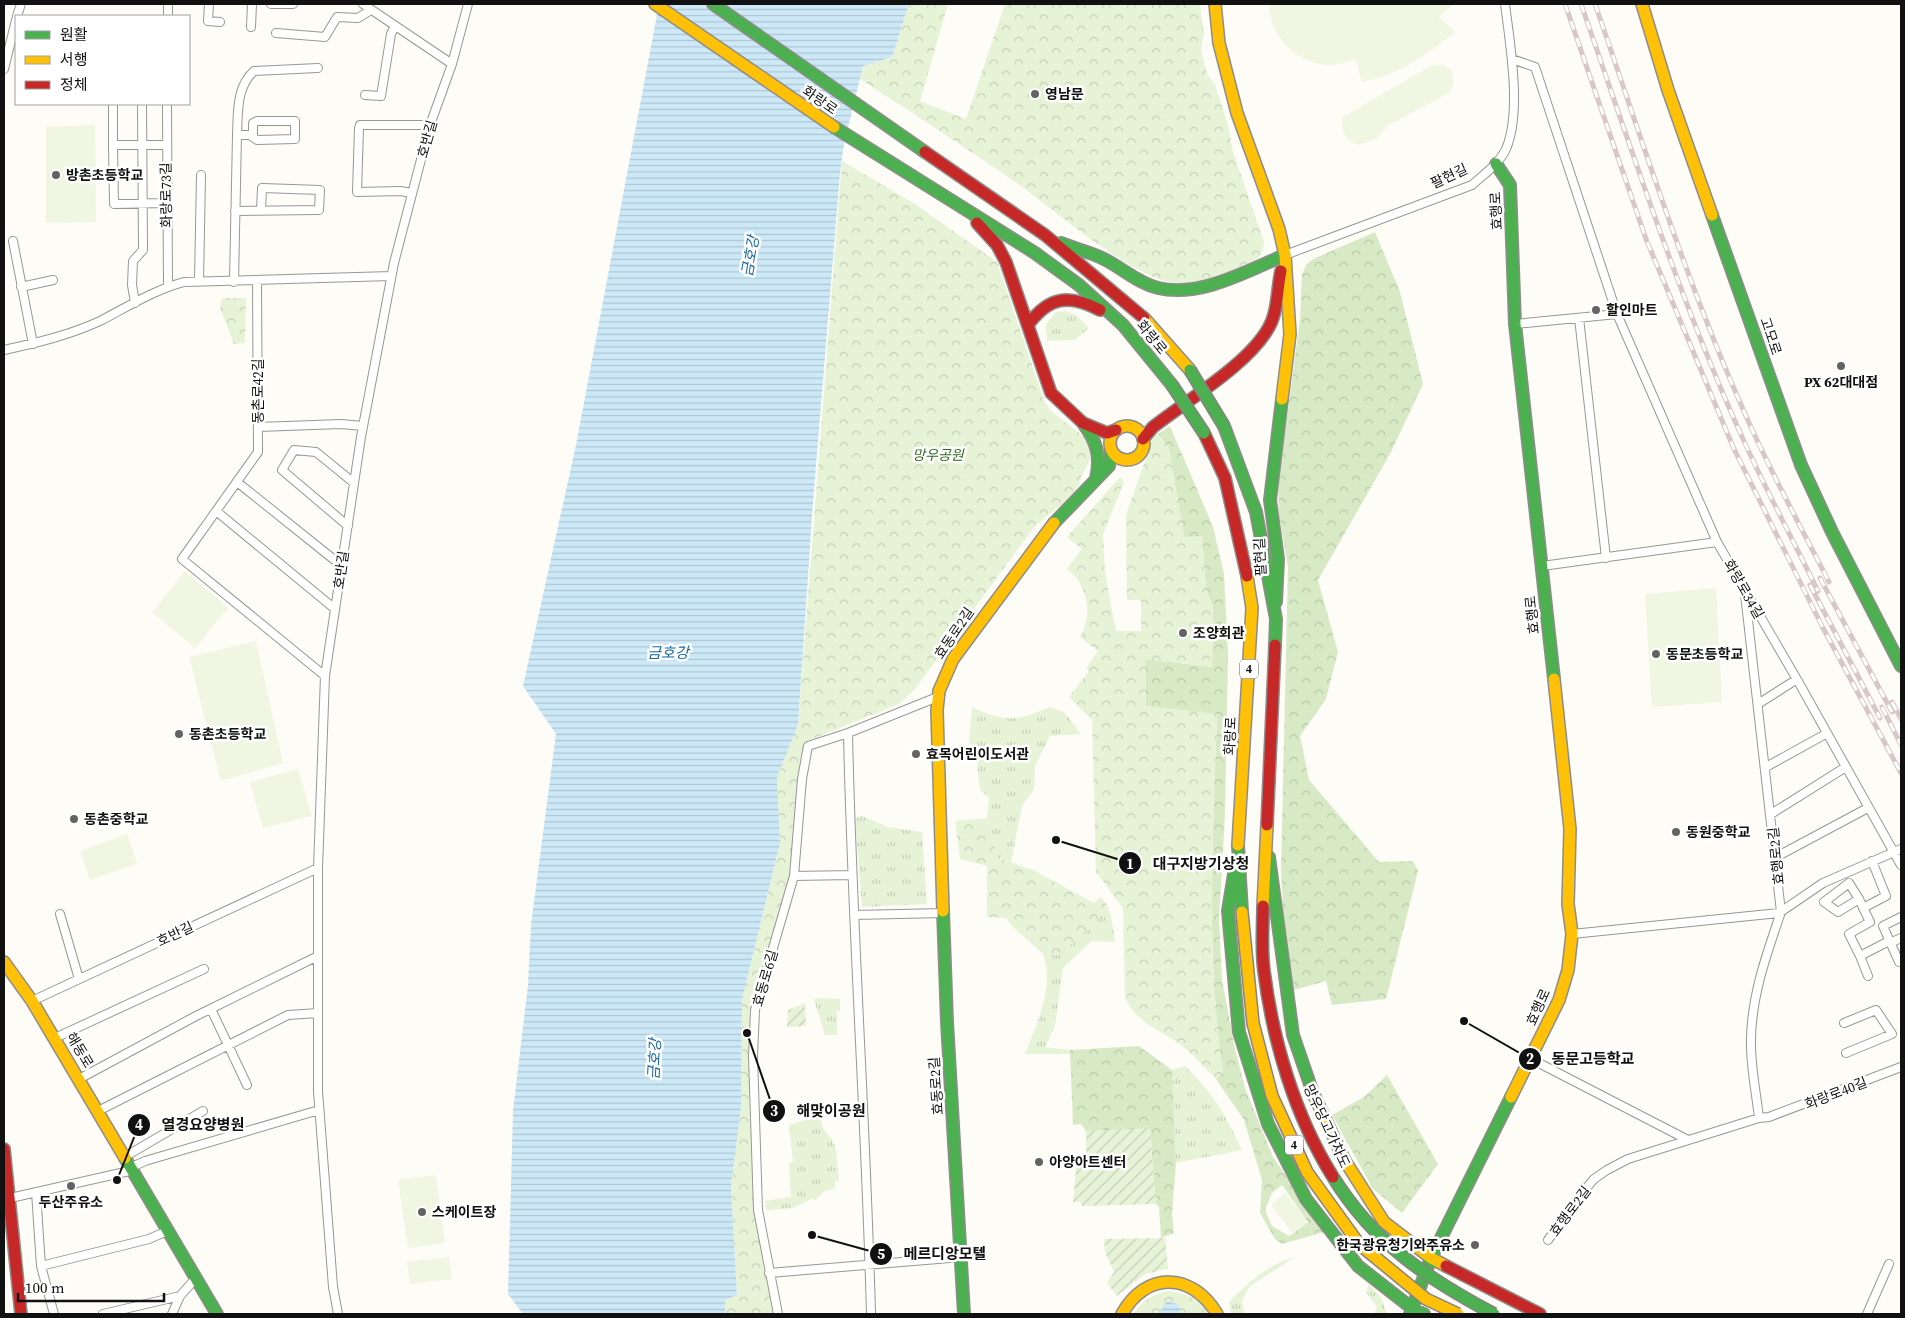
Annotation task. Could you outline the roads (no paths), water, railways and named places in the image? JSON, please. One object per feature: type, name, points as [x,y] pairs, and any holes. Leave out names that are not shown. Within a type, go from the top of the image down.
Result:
[{"type":"main road","name":"화랑로","points":[[655,4],[860,145],[1049,264],[1079,285],[1123,325],[1172,385],[1204,432],[1225,478],[1235,517],[1252,608],[1238,848],[1242,912],[1254,1023],[1272,1096],[1307,1172],[1359,1244],[1426,1299],[1458,1314]]},
{"type":"main road","name":"화랑로","points":[[713,4],[1045,235],[1136,308],[1190,370],[1224,426],[1256,512],[1276,619],[1263,906]]},
{"type":"main road","name":"팔현길","points":[[1215,4],[1219,43],[1238,114],[1278,229],[1285,257],[1290,334],[1270,500],[1278,559],[1276,619]]},
{"type":"main road","name":"고모로","points":[[1642,4],[1671,99],[1801,465],[1832,532],[1901,666]]},
{"type":"main road","name":"효행로","points":[[1412,1312],[1431,1258],[1559,1000],[1568,970],[1572,934],[1568,904],[1570,829],[1515,324],[1510,184],[1496,164]]},
{"type":"main road","points":[[949,201],[976,221],[997,244],[1006,262],[1051,393],[1086,425],[1113,440],[1122,460],[1138,457],[1143,449],[1143,439],[1152,427]]},
{"type":"main road","points":[[1045,235],[1065,245],[1104,258],[1135,278],[1157,288],[1172,290],[1208,286],[1285,257]]},
{"type":"main road","points":[[1105,472],[1110,466],[1113,440],[1127,426],[1146,430],[1152,427],[1246,354],[1268,327],[1276,304],[1280,275],[1285,257]]},
{"type":"main road","points":[[1028,325],[1042,306],[1060,300],[1090,304],[1123,325]]},
{"type":"main road","points":[[1086,425],[1096,441],[1100,454],[1101,462],[1095,482]]},
{"type":"main road","points":[[1134,428],[1143,439]]},
{"type":"main road","name":"효동로2길","points":[[964,1314],[948,1038],[937,710],[940,696],[939,691],[952,659],[1048,529],[1105,472],[1122,460]]},
{"type":"main road","points":[[1267,841],[1293,1035],[1316,1101],[1346,1161],[1384,1222],[1431,1258],[1540,1314]]},
{"type":"main road","points":[[1238,848],[1228,911],[1239,1032],[1268,1124],[1306,1199],[1358,1266],[1412,1312],[1424,1314]]},
{"type":"main road","name":"망우당고가차도","points":[[1263,906],[1264,969],[1277,1044],[1300,1110],[1329,1170],[1365,1222],[1405,1261],[1445,1288],[1494,1314]]},
{"type":"main road","name":"해동로","points":[[4,962],[32,1001],[55,1038],[217,1314]]},
{"type":"main road","points":[[4,1149],[6,1199],[22,1314]]},
{"type":"main road","points":[[1122,1314],[1131,1299],[1142,1289],[1156,1283],[1170,1281],[1185,1283],[1198,1289],[1209,1299],[1217,1314]]},
{"type":"street","points":[[209,4],[208,21],[220,22]]},
{"type":"street","points":[[252,4],[252,27]]},
{"type":"street","points":[[271,4],[293,4]]},
{"type":"street","points":[[363,4],[452,64]]},
{"type":"street","name":"호반길","points":[[338,1314],[333,1287],[319,1110],[318,868],[325,676],[363,426],[391,276],[430,125],[452,64],[468,4]]},
{"type":"street","name":"팔현길","points":[[1285,257],[1472,185],[1496,164],[1506,149],[1513,126],[1512,59],[1505,4]]},
{"type":"street","points":[[276,33],[325,37],[337,17],[358,18],[371,10]]},
{"type":"street","points":[[4,69],[15,24]]},
{"type":"street","points":[[366,95],[381,96],[391,34],[395,26]]},
{"type":"street","name":"화랑로34길","points":[[1512,59],[1535,67],[1617,314],[1717,542],[1898,850],[1901,865]]},
{"type":"street","points":[[234,282],[238,100],[247,77],[254,71],[318,68]]},
{"type":"street","points":[[113,105],[114,204],[166,204]]},
{"type":"street","points":[[136,303],[132,285],[133,261],[143,250],[142,105]]},
{"type":"street","name":"화랑로73길","points":[[166,105],[168,286]]},
{"type":"street","points":[[237,136],[253,137],[257,140],[295,139],[295,121],[257,121],[253,123],[253,137]]},
{"type":"street","points":[[412,194],[400,191],[358,192],[360,124],[430,125]]},
{"type":"street","points":[[113,145],[166,146]]},
{"type":"street","points":[[200,282],[201,175]]},
{"type":"street","points":[[236,211],[319,210],[320,190],[262,188],[261,210]]},
{"type":"street","points":[[13,241],[33,344]]},
{"type":"street","points":[[4,350],[33,344],[98,322],[168,286],[184,282],[391,276]]},
{"type":"street","points":[[21,287],[53,280]]},
{"type":"street","name":"동촌로42길","points":[[257,281],[258,452],[182,559],[325,676]]},
{"type":"street","points":[[1515,324],[1617,314]]},
{"type":"street","points":[[1579,318],[1606,558]]},
{"type":"street","points":[[258,427],[341,424],[363,426]]},
{"type":"street","points":[[348,526],[282,470],[294,450],[316,452],[354,483]]},
{"type":"street","points":[[237,482],[342,566]]},
{"type":"street","points":[[216,511],[336,609]]},
{"type":"street","points":[[1542,566],[1717,542]]},
{"type":"street","name":"효행로2길","points":[[1745,591],[1781,912],[1766,956],[1753,1016],[1751,1039],[1759,1118]]},
{"type":"street","points":[[1758,704],[1792,683]]},
{"type":"street","name":"효동로6길","points":[[778,1314],[758,1210],[753,1056],[755,1010],[794,876],[802,779],[808,746],[848,733],[940,696]]},
{"type":"street","points":[[848,733],[851,875],[862,1054],[871,1314]]},
{"type":"street","points":[[1766,767],[1822,736]]},
{"type":"street","points":[[1771,814],[1841,770]]},
{"type":"street","points":[[1776,857],[1864,810]]},
{"type":"street","points":[[1572,934],[1781,912],[1823,883],[1898,850]]},
{"type":"street","points":[[1863,908],[1886,896],[1872,862]]},
{"type":"street","name":"호반길","points":[[32,1001],[318,868]]},
{"type":"street","points":[[794,876],[851,875]]},
{"type":"street","points":[[1859,899],[1870,922],[1849,934],[1868,976]]},
{"type":"street","points":[[854,914],[944,913]]},
{"type":"street","points":[[60,914],[79,979]]},
{"type":"street","points":[[1899,962],[1883,926],[1901,916]]},
{"type":"street","points":[[1860,956],[1901,938]]},
{"type":"street","points":[[79,1079],[211,1009],[318,956]]},
{"type":"street","points":[[55,1038],[204,969]]},
{"type":"street","points":[[211,1009],[247,1085]]},
{"type":"street","points":[[1844,1023],[1876,1010],[1892,1034],[1846,1053]]},
{"type":"street","points":[[98,1111],[288,1014],[318,1013]]},
{"type":"street","points":[[1531,1059],[1688,1140]]},
{"type":"street","name":"화랑로40길","points":[[1770,1117],[1901,1067]]},
{"type":"street","points":[[6,1199],[133,1169],[145,1161],[319,1110]]},
{"type":"street","points":[[126,1156],[203,1111]]},
{"type":"street","name":"효행로2길","points":[[1548,1240],[1594,1179],[1628,1159],[1759,1118],[1770,1117]]},
{"type":"street","points":[[36,1192],[41,1266],[54,1314]]},
{"type":"street","points":[[41,1266],[149,1239],[167,1231]]},
{"type":"street","points":[[769,1273],[962,1257]]},
{"type":"street","points":[[1867,1314],[1889,1264]]},
{"type":"street","points":[[172,1314],[180,1296],[196,1278]]},
{"type":"street","points":[[102,1314],[180,1296]]},
{"type":"water","name":"금호강","points":[[659,4],[909,4],[892,57],[863,66],[844,144],[840,173],[813,502],[798,725],[777,777],[780,843],[742,1000],[741,1108],[731,1186],[737,1295],[725,1300],[725,1314],[523,1314],[508,1294],[513,1111],[528,985],[531,925],[556,734],[523,686],[576,445]]},
{"type":"water","points":[[1167,1301],[1177,1304],[1181,1308],[1179,1314],[1158,1314]]},
{"type":"railway","points":[[1565,4],[1646,239],[1734,449],[1823,628],[1901,773]]},
{"type":"railway","points":[[1581,4],[1657,223],[1698,332],[1752,458],[1818,591]]},
{"type":"railway","points":[[1595,4],[1666,212],[1724,365],[1786,500],[1829,582]]},
{"type":"railway","points":[[1820,578],[1892,712]]},
{"type":"railway","points":[[1810,585],[1880,718]]},
{"type":"railway","points":[[1892,702],[1901,719]]},
{"type":"railway","points":[[1882,707],[1901,745]]},
{"type":"place","name":"영남문","points":[[1035,94]]},
{"type":"place","name":"방촌초등학교","points":[[56,175]]},
{"type":"place","name":"할인마트","points":[[1596,310]]},
{"type":"place","name":"PX 62대대점","points":[[1841,366]]},
{"type":"place","name":"조양회관","points":[[1183,633]]},
{"type":"place","name":"동문초등학교","points":[[1656,654]]},
{"type":"place","name":"동촌초등학교","points":[[179,734]]},
{"type":"place","name":"효목어린이도서관","points":[[916,754]]},
{"type":"place","name":"동촌중학교","points":[[74,819]]},
{"type":"place","name":"동원중학교","points":[[1676,832]]},
{"type":"place","name":"대구지방기상청","points":[[1056,840]]},
{"type":"place","name":"동문고등학교","points":[[1464,1021]]},
{"type":"place","name":"해맞이공원","points":[[747,1033]]},
{"type":"place","name":"아양아트센터","points":[[1039,1162]]},
{"type":"place","name":"열경요양병원","points":[[117,1180]]},
{"type":"place","name":"두산주유소","points":[[71,1186]]},
{"type":"place","name":"스케이트장","points":[[422,1212]]},
{"type":"place","name":"메르디앙모텔","points":[[812,1235]]},
{"type":"place","name":"한국광유청기와주유소","points":[[1475,1245]]},
{"type":"park label","name":"망우공원","points":[[938,455]]}]
